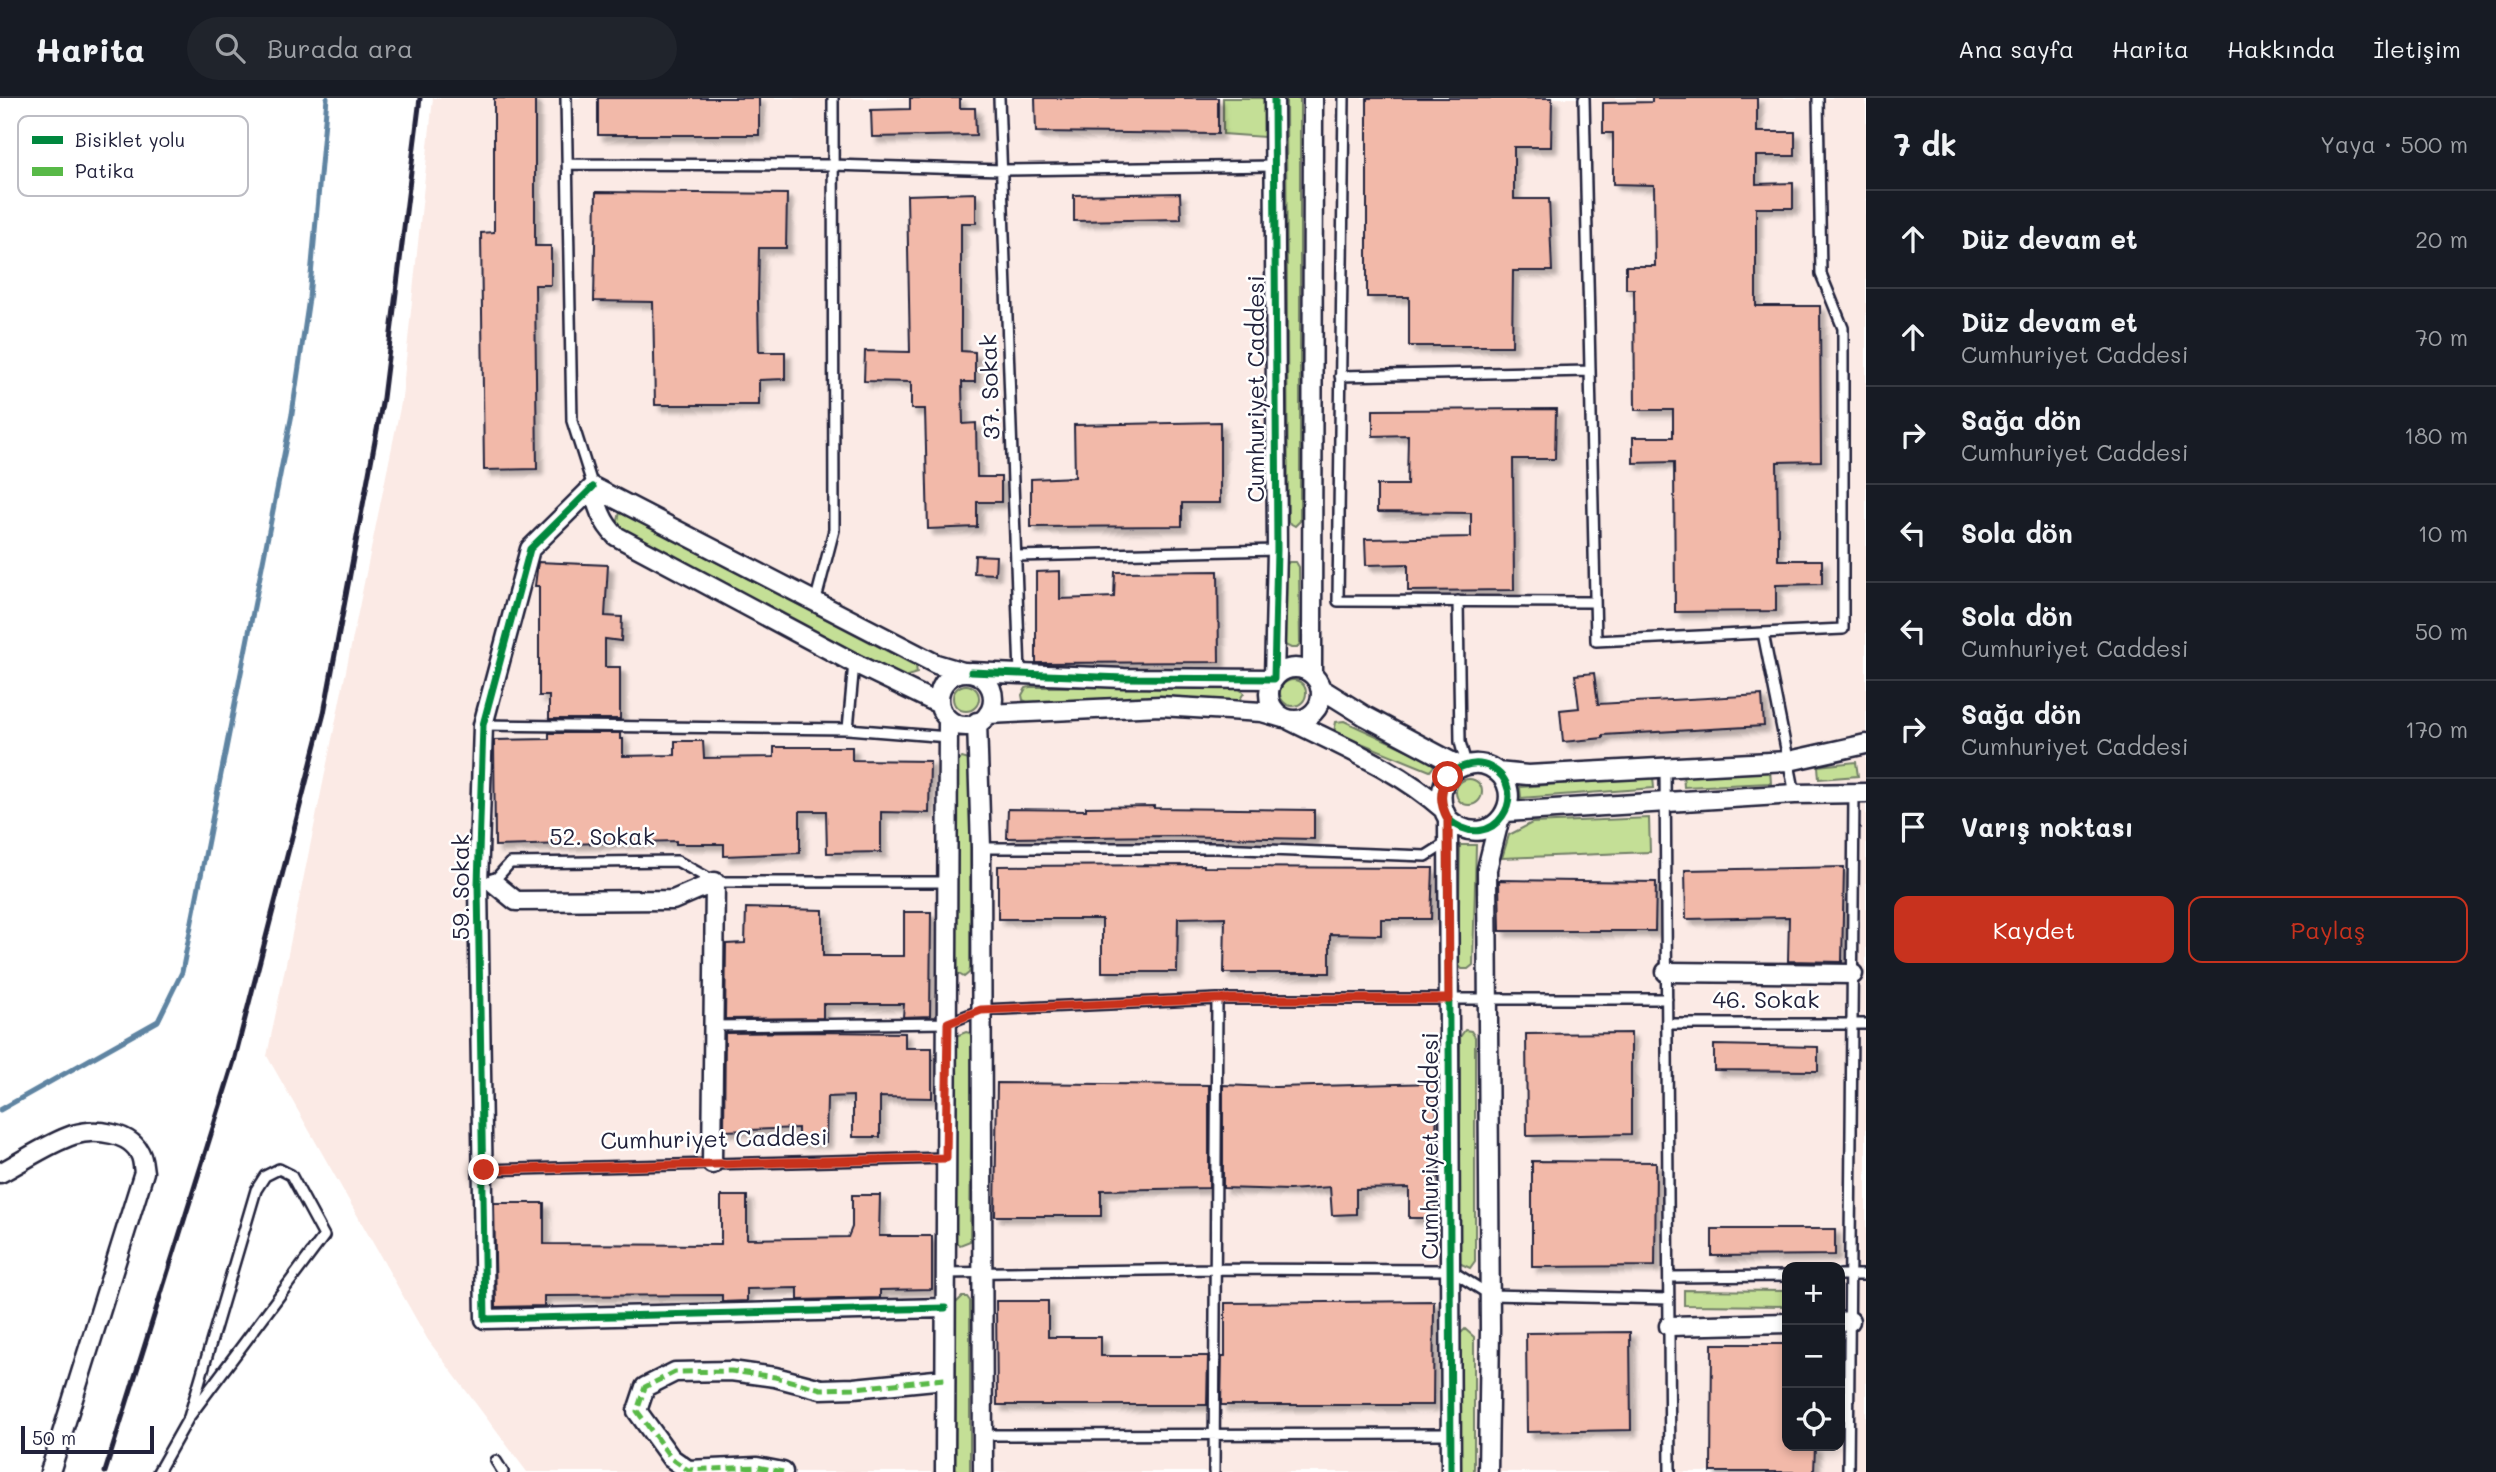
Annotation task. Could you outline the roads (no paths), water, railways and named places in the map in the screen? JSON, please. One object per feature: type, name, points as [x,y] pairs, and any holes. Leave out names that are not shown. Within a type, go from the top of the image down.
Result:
[{"type":"street","name":"Cumhuriyet Caddesi","points":[[1274,98],[1277,550],[1274,679]]},
{"type":"street","points":[[1313,98],[1316,681],[1319,705],[1308,717],[1287,719],[1270,705],[1270,687],[1274,679],[1287,669],[1304,670],[1316,681],[1365,716],[1463,766]]},
{"type":"street","points":[[593,487],[936,664],[967,672],[986,681],[990,689],[992,706],[983,718],[981,848],[983,1472]]},
{"type":"street","points":[[593,487],[597,506],[606,525],[616,536],[854,663],[945,720],[965,726],[983,718],[1160,706],[1262,712],[1287,719],[1421,790],[1457,827],[1468,831],[1490,828],[1502,816],[1665,802],[1860,793]]},
{"type":"street","name":"59. Sokak","points":[[593,487],[530,549],[483,725],[486,884],[485,1319],[945,1308]]},
{"type":"street","points":[[945,1472],[948,882],[942,686],[954,674],[967,672],[1124,678],[1274,679]]},
{"type":"street","points":[[1445,814],[1441,798],[1442,787],[1448,777],[1463,766],[1477,763],[1497,772],[1528,775],[1788,761],[1866,744]]},
{"type":"street","points":[[1488,1472],[1490,1295],[1487,869],[1502,816],[1509,802],[1504,780],[1497,772]]},
{"type":"street","name":"Cumhuriyet Caddesi","points":[[1445,814],[1448,842],[1451,1472]]},
{"type":"street","points":[[712,1164],[715,882]]},
{"type":"street","name":"52. Sokak","points":[[486,884],[516,901],[673,900],[715,882]]},
{"type":"street","name":"46. Sokak","points":[[1666,972],[1853,974]]},
{"type":"street","points":[[0,1173],[74,1135],[94,1132],[116,1135],[132,1143],[141,1155],[144,1172],[50,1472]]},
{"type":"street","points":[[1669,1326],[1782,1323]]},
{"type":"street","points":[[783,1472],[757,1467],[688,1470],[671,1458],[637,1411],[645,1387],[675,1372],[731,1371],[775,1377],[821,1389],[945,1379]]},
{"type":"lane","points":[[566,98],[572,421],[593,487]]},
{"type":"lane","points":[[815,603],[834,530],[833,98]]},
{"type":"lane","name":"37. Sokak","points":[[999,98],[1020,674]]},
{"type":"lane","points":[[1343,98],[1338,601],[1595,602]]},
{"type":"lane","points":[[1584,98],[1596,641],[1843,629],[1843,328],[1821,274],[1818,98]]},
{"type":"lane","points":[[567,164],[832,165],[1002,170],[1275,166]]},
{"type":"lane","points":[[1340,376],[1590,371]]},
{"type":"lane","points":[[1016,556],[1277,550]]},
{"type":"lane","points":[[1458,601],[1460,742],[1463,766]]},
{"type":"lane","points":[[1763,633],[1795,794]]},
{"type":"lane","points":[[848,729],[854,663]]},
{"type":"lane","points":[[483,725],[848,729],[945,720]]},
{"type":"lane","points":[[1665,767],[1670,1472]]},
{"type":"lane","points":[[1860,793],[1845,1275],[1866,1275]]},
{"type":"lane","points":[[981,848],[1217,848],[1426,856],[1448,842]]},
{"type":"lane","name":"52. Sokak","points":[[486,884],[510,863],[663,861],[677,861],[715,882],[948,882]]},
{"type":"lane","points":[[1214,1472],[1217,999]]},
{"type":"lane","name":"Cumhuriyet Caddesi","points":[[948,1023],[981,1010],[1217,999],[1667,999]]},
{"type":"lane","points":[[713,1026],[948,1023]]},
{"type":"lane","name":"46. Sokak","points":[[1667,1024],[1866,1024]]},
{"type":"lane","name":"Cumhuriyet Caddesi","points":[[484,1170],[946,1158]]},
{"type":"lane","points":[[158,1472],[190,1416],[324,1236],[291,1175],[279,1169],[265,1176],[256,1190],[190,1416]]},
{"type":"lane","name":"Cumhuriyet Caddesi","points":[[945,1273],[1216,1269],[1450,1270],[1490,1295]]},
{"type":"lane","points":[[1669,1277],[1782,1276]]},
{"type":"lane","points":[[1490,1295],[1669,1299]]},
{"type":"lane","points":[[1845,1322],[1848,1472]]},
{"type":"lane","points":[[982,1435],[1451,1434]]},
{"type":"lane","points":[[496,1461],[503,1472]]},
{"type":"waterway","points":[[0,1110],[158,1021],[182,972],[292,414],[309,298],[327,98]]},
{"type":"railway","points":[[105,1472],[234,1061],[324,713],[383,398],[420,98]]}]
